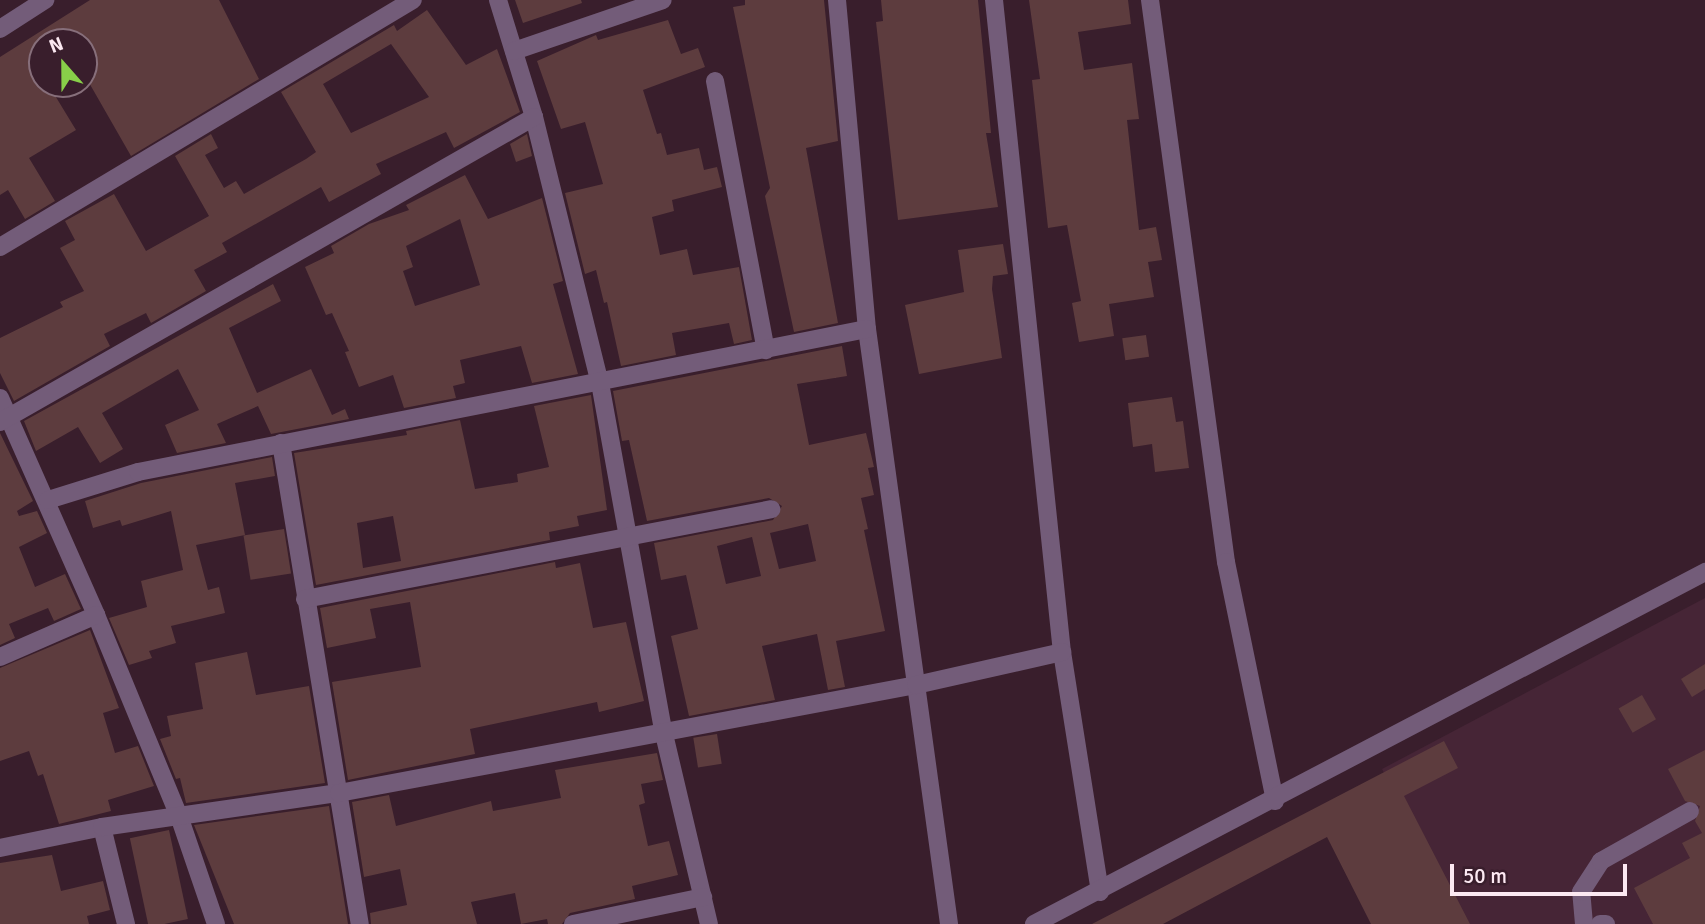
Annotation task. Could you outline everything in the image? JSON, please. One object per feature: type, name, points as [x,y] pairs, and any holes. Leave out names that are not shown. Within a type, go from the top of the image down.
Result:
[{"type":"street","points":[[0,29],[45,0]]},
{"type":"street","points":[[0,247],[413,0]]},
{"type":"street","points":[[498,0],[534,117],[600,383],[664,734],[709,924]]},
{"type":"street","points":[[514,51],[663,0]]},
{"type":"street","points":[[838,0],[867,329],[949,924]]},
{"type":"street","points":[[994,0],[1062,652],[1100,892]]},
{"type":"street","points":[[1150,0],[1226,562],[1275,801]]},
{"type":"street","points":[[715,81],[766,349]]},
{"type":"street","points":[[4,419],[534,117]]},
{"type":"street","points":[[48,500],[138,472],[867,329]]},
{"type":"street","points":[[0,398],[4,419],[48,500],[179,816],[216,924]]},
{"type":"street","points":[[281,443],[360,924]]},
{"type":"street","points":[[305,599],[627,539],[771,509]]},
{"type":"street","points":[[1034,924],[1275,801],[1705,572]]},
{"type":"street","points":[[0,657],[96,615]]},
{"type":"street","points":[[0,848],[102,827],[339,793],[664,734],[916,685],[1062,652]]},
{"type":"street","points":[[1584,924],[1581,892],[1601,861],[1690,811]]},
{"type":"street","points":[[102,827],[126,924]]},
{"type":"street","points":[[573,924],[703,897]]},
{"type":"street","points":[[1600,924],[1606,924]]},
{"type":"shaded area","points":[[1705,598],[1705,924],[1463,924],[1382,769]]},
{"type":"building","points":[[90,0],[219,0],[259,79],[131,156],[98,98],[98,28],[46,28]]},
{"type":"building","points":[[515,0],[581,0],[582,3],[523,23]]},
{"type":"building","points":[[745,0],[824,0],[838,141],[806,148],[838,323],[794,332],[765,196],[770,188],[733,7],[745,5]]},
{"type":"building","points":[[881,0],[978,0],[991,133],[986,133],[998,207],[898,220],[876,22],[883,21]]},
{"type":"building","points":[[1029,0],[1128,0],[1131,24],[1078,32],[1084,70],[1132,63],[1139,119],[1127,120],[1139,230],[1156,227],[1162,260],[1148,262],[1154,297],[1109,304],[1114,336],[1079,342],[1072,303],[1081,301],[1067,225],[1048,228],[1032,80],[1040,79]]},
{"type":"building","points":[[427,10],[466,65],[497,49],[520,112],[454,148],[446,132],[376,164],[381,174],[329,202],[321,187],[222,243],[227,252],[194,270],[206,291],[151,323],[146,313],[104,334],[110,346],[14,401],[0,373],[0,338],[63,307],[60,302],[84,291],[60,248],[75,240],[65,221],[114,194],[146,251],[209,216],[175,156],[211,134],[218,148],[205,155],[224,188],[236,181],[244,194],[316,152],[281,92],[394,25],[397,31]],"holes":[[[391,44],[429,97],[351,133],[323,84]]]},
{"type":"building","points":[[668,20],[681,54],[698,48],[705,67],[643,90],[657,134],[661,133],[667,155],[699,148],[704,170],[717,167],[722,187],[672,200],[674,211],[652,217],[660,255],[687,249],[693,275],[739,267],[752,340],[734,344],[729,323],[672,333],[676,355],[621,366],[607,302],[604,303],[596,270],[585,274],[565,193],[603,184],[585,122],[561,129],[537,61],[596,35],[598,40]]},
{"type":"building","points":[[28,39],[28,98],[57,98],[76,130],[29,158],[55,201],[25,219],[8,190],[0,195],[0,57]]},
{"type":"building","points":[[527,134],[532,156],[516,162],[510,144]]},
{"type":"building","points":[[465,175],[488,219],[542,198],[563,281],[553,284],[578,374],[532,383],[521,346],[460,360],[465,383],[453,386],[456,398],[404,408],[393,375],[359,387],[345,352],[349,351],[332,313],[326,315],[305,267],[334,253],[331,246],[369,224],[409,210],[406,205]],"holes":[[[460,219],[480,285],[415,306],[403,271],[413,267],[406,246]]]},
{"type":"building","points":[[1003,244],[1008,274],[993,276],[992,289],[1002,358],[919,374],[905,305],[964,292],[958,250]]},
{"type":"building","points":[[273,284],[281,301],[229,328],[257,393],[311,369],[332,415],[345,409],[349,419],[271,434],[258,406],[217,424],[226,443],[177,453],[165,425],[199,410],[178,369],[102,413],[123,449],[100,463],[78,427],[36,451],[24,421]]},
{"type":"building","points":[[1146,335],[1149,357],[1125,360],[1122,338]]},
{"type":"building","points":[[842,346],[847,376],[797,384],[809,445],[866,433],[874,467],[868,468],[874,495],[861,498],[868,529],[864,530],[885,631],[836,641],[845,687],[828,690],[817,634],[762,646],[775,700],[689,716],[671,636],[698,629],[686,575],[661,580],[654,543],[773,520],[782,506],[769,498],[647,521],[629,440],[622,441],[613,391]],"holes":[[[808,524],[816,561],[779,569],[770,533]],[[752,537],[761,576],[726,584],[717,546]]]},
{"type":"building","points":[[591,395],[607,510],[577,516],[579,526],[549,532],[550,540],[316,585],[294,453],[407,435],[406,431],[460,420],[475,489],[518,482],[517,474],[549,467],[534,406]],"holes":[[[393,516],[401,561],[363,568],[357,523]]]},
{"type":"building","points":[[1172,397],[1176,422],[1183,421],[1189,468],[1155,472],[1152,444],[1133,447],[1128,403]]},
{"type":"building","points":[[0,433],[33,501],[17,511],[19,516],[37,511],[47,533],[19,547],[35,587],[65,574],[81,609],[54,621],[48,608],[9,624],[15,638],[0,645]]},
{"type":"building","points":[[272,457],[275,476],[235,483],[245,535],[196,545],[208,590],[219,587],[225,613],[171,626],[176,643],[149,651],[152,658],[129,665],[109,618],[147,607],[141,581],[183,570],[171,511],[122,526],[120,520],[93,528],[85,501],[141,483]]},
{"type":"building","points":[[284,529],[291,573],[251,580],[244,535]]},
{"type":"building","points":[[555,562],[556,568],[580,563],[593,628],[626,622],[644,701],[599,712],[597,702],[470,729],[475,754],[348,780],[332,682],[421,667],[410,602],[370,609],[376,638],[327,648],[320,608]]},
{"type":"building","points":[[90,630],[119,708],[103,713],[115,753],[138,746],[154,786],[108,800],[111,811],[59,824],[43,774],[38,776],[29,751],[0,761],[0,668]]},
{"type":"building","points":[[247,652],[256,695],[309,686],[325,783],[186,803],[180,778],[176,779],[160,739],[171,736],[167,716],[203,709],[195,663]]},
{"type":"building","points":[[1705,664],[1705,689],[1692,697],[1681,679]]},
{"type":"building","points":[[1642,695],[1656,719],[1633,733],[1619,708]]},
{"type":"building","points":[[717,734],[722,764],[698,767],[693,738]]},
{"type":"building","points":[[1444,741],[1458,768],[1404,796],[1470,924],[1371,924],[1327,837],[1163,924],[1092,924]]},
{"type":"building","points":[[1705,750],[1705,924],[1653,924],[1634,888],[1690,858],[1682,843],[1702,833],[1695,821],[1700,806],[1685,801],[1668,769]]},
{"type":"building","points":[[657,753],[663,780],[641,784],[645,803],[639,805],[648,846],[669,841],[678,875],[632,886],[635,899],[570,913],[562,924],[548,924],[547,919],[521,924],[515,893],[471,902],[477,924],[371,924],[370,913],[407,905],[400,869],[364,877],[352,802],[389,795],[396,826],[491,801],[493,811],[561,798],[555,770]]},
{"type":"building","points":[[329,806],[348,924],[234,924],[194,825]]},
{"type":"building","points":[[169,830],[188,919],[148,924],[130,838]]},
{"type":"building","points":[[52,855],[61,891],[103,881],[110,910],[87,916],[89,924],[0,924],[0,863]]}]
